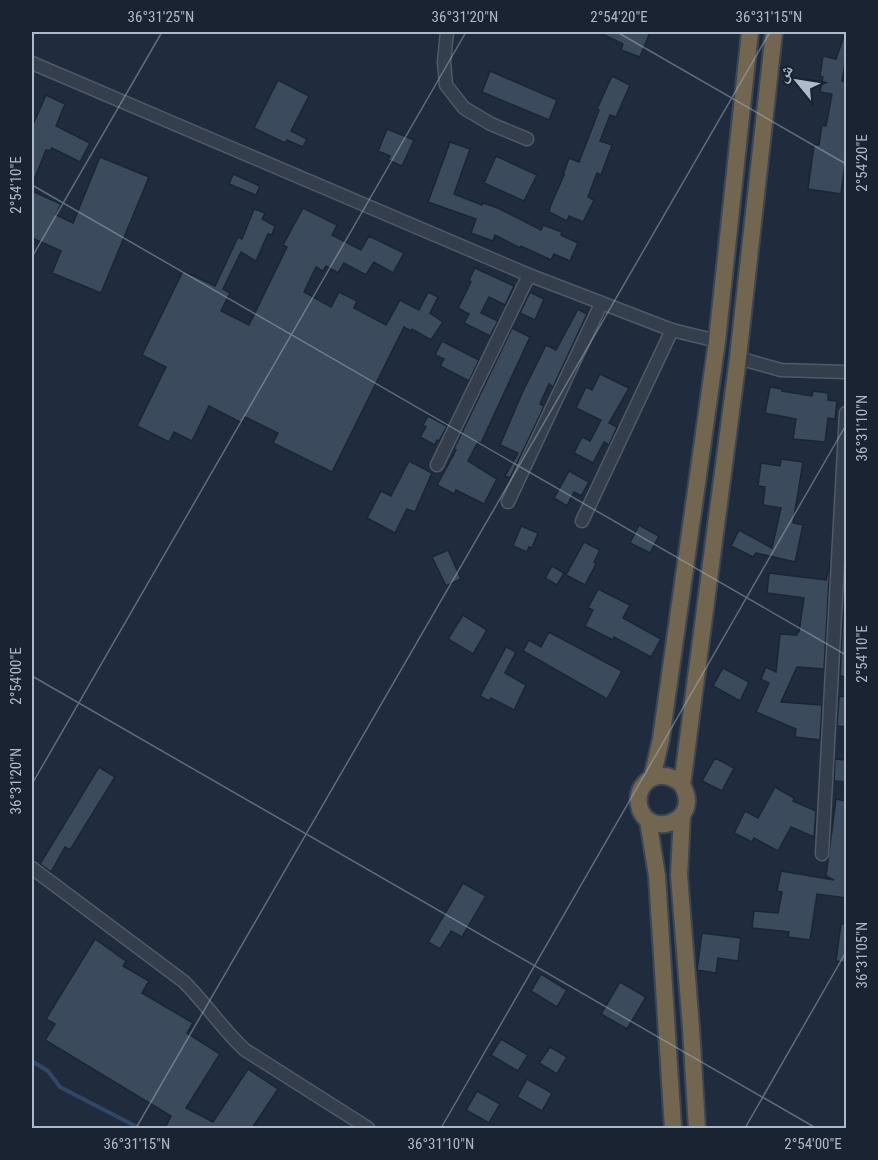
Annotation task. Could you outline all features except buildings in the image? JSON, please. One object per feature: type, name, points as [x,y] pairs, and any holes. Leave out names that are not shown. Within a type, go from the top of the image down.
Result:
[{"type":"highway","points":[[652,778],[661,739],[717,341],[750,32]]},
{"type":"highway","points":[[682,785],[738,358],[774,32]]},
{"type":"highway","points":[[682,815],[666,824],[654,823],[648,819],[640,810],[639,798],[643,786],[652,778],[672,777],[686,790],[687,803],[682,815],[679,875],[697,1128]]},
{"type":"highway","points":[[648,819],[657,876],[672,1128]]},
{"type":"street","points":[[447,32],[444,62],[446,85],[464,108],[490,124],[527,139]]},
{"type":"street","points":[[32,63],[529,275],[672,330],[717,341]]},
{"type":"street","points":[[437,465],[529,275]]},
{"type":"street","points":[[508,502],[601,303]]},
{"type":"street","points":[[582,521],[672,330]]},
{"type":"street","points":[[738,358],[781,370],[846,372]]},
{"type":"street","points":[[822,854],[846,413]]},
{"type":"street","points":[[32,868],[183,981],[202,999],[230,1037],[244,1050],[368,1128]]},
{"type":"waterway","points":[[32,1061],[48,1071],[60,1087],[139,1128]]}]
